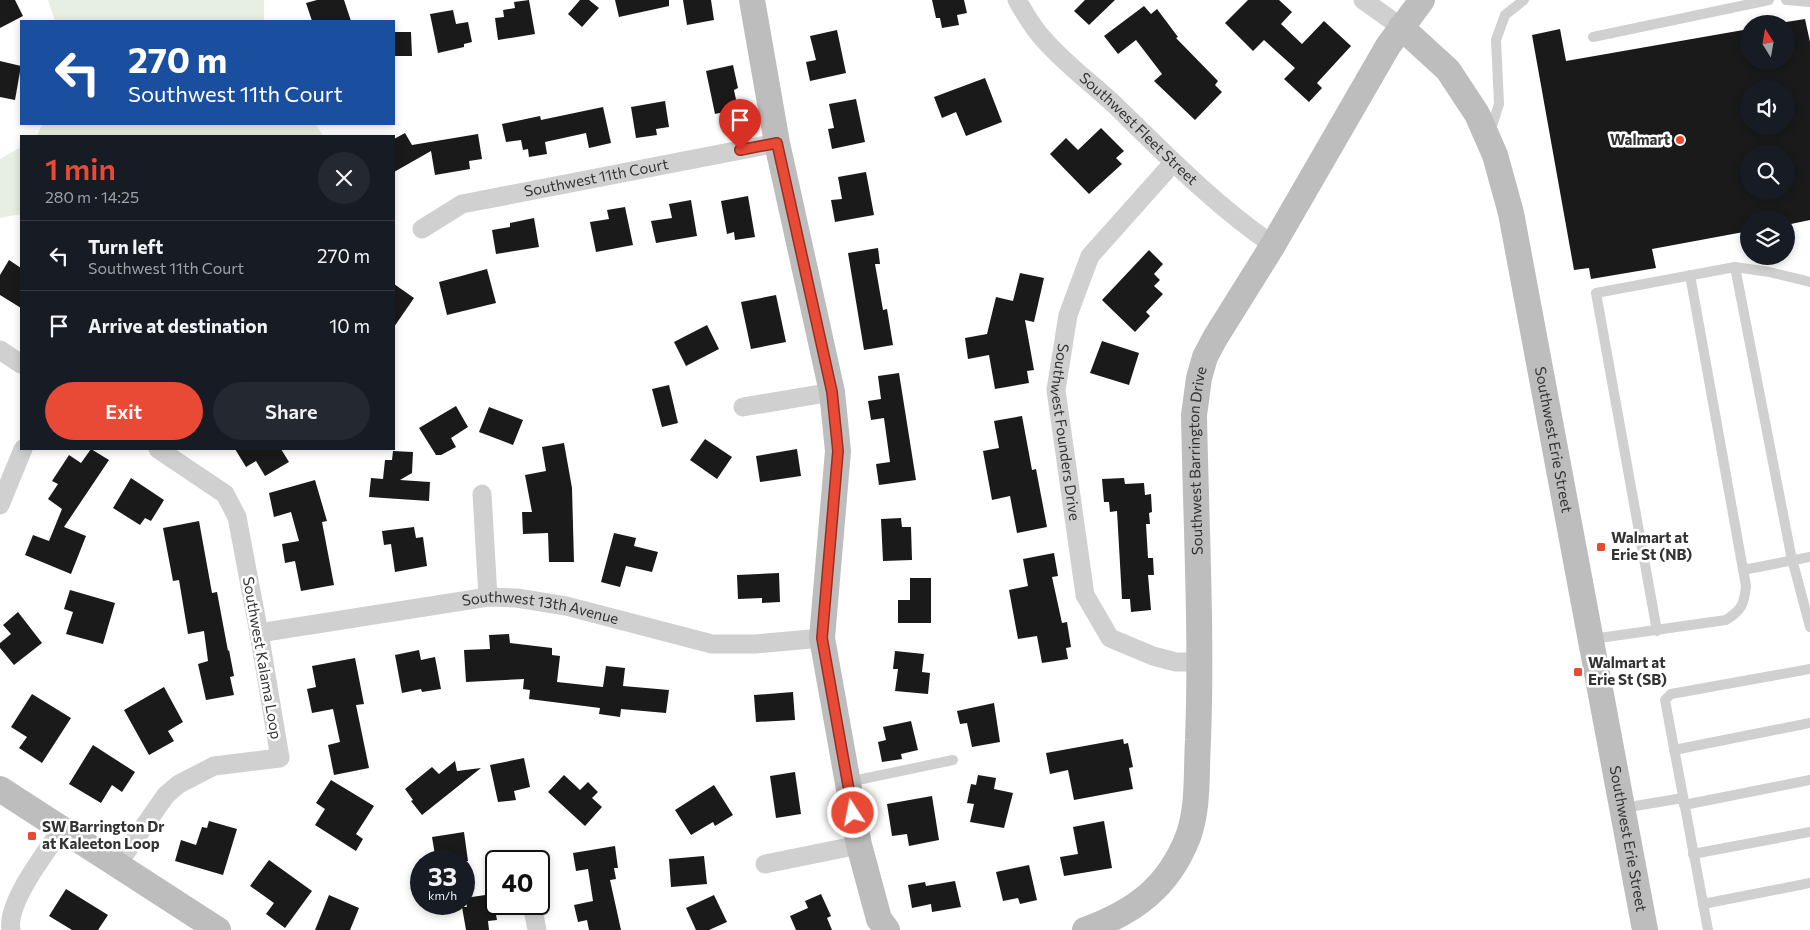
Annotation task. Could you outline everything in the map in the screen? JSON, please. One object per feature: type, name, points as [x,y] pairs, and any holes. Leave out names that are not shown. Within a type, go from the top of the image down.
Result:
[{"type":"street","points":[[752,0],[777,143],[832,392],[838,451],[822,638],[860,845],[879,919],[887,930]]},
{"type":"street","name":"Southwest Fleet Street","points":[[1017,0],[1039,34],[1065,61],[1117,107],[1172,163],[1250,230],[1273,245]]},
{"type":"street","name":"Southwest Erie Street","points":[[1363,0],[1401,27],[1448,70],[1477,114],[1496,155],[1511,213],[1645,930]]},
{"type":"street","name":"Southwest Barrington Drive","points":[[1085,930],[1112,920],[1138,905],[1159,885],[1175,863],[1188,837],[1195,810],[1200,694],[1194,415],[1195,396],[1205,357],[1273,245],[1388,46],[1422,0]]},
{"type":"street","name":"Southwest 11th Court","points":[[422,229],[462,204],[777,143]]},
{"type":"street","name":"Southwest Founders Drive","points":[[1172,163],[1090,256],[1068,315],[1056,390],[1085,595],[1110,638],[1153,656],[1176,662],[1199,662]]},
{"type":"street","points":[[0,350],[20,363]]},
{"type":"street","points":[[743,407],[832,392]]},
{"type":"street","points":[[0,505],[24,450]]},
{"type":"street","name":"Southwest Kalama Loop","points":[[116,865],[166,795],[179,784],[214,766],[280,758],[237,517],[225,494],[159,450]]},
{"type":"street","points":[[482,494],[488,597]]},
{"type":"street","name":"Southwest 13th Avenue","points":[[259,633],[488,597],[518,598],[566,606],[712,644],[754,644],[822,638]]},
{"type":"street","points":[[0,789],[218,930]]},
{"type":"street","points":[[11,930],[9,922],[19,894],[62,829]]},
{"type":"street","points":[[765,864],[860,845]]},
{"type":"street","points":[[534,915],[537,930]]},
{"type":"lane","points":[[1488,137],[1499,104],[1496,40],[1505,15],[1524,0]]},
{"type":"lane","points":[[1786,0],[1810,2]]},
{"type":"lane","points":[[1593,37],[1762,1]]},
{"type":"lane","points":[[1657,631],[1596,293],[1735,267],[1769,272],[1810,282]]},
{"type":"lane","points":[[1735,267],[1792,561],[1810,627]]},
{"type":"lane","points":[[1590,639],[1726,620],[1737,613],[1744,599],[1746,586],[1690,275]]},
{"type":"lane","points":[[1743,570],[1810,558]]},
{"type":"lane","points":[[1708,930],[1665,700],[1670,694],[1810,669]]},
{"type":"lane","points":[[1674,750],[1810,723]]},
{"type":"lane","points":[[847,782],[953,760]]},
{"type":"lane","points":[[1622,808],[1684,801],[1810,780]]},
{"type":"lane","points":[[1693,854],[1810,832]]},
{"type":"lane","points":[[1703,904],[1810,883]]},
{"type":"shaded area","points":[[48,0],[264,0],[264,20],[55,20]]},
{"type":"shaded area","points":[[42,125],[317,125],[322,135],[37,135]]},
{"type":"shaded area","points":[[20,148],[20,214],[0,218],[0,159]]},
{"type":"building","points":[[0,0],[15,0],[23,16],[0,28]]},
{"type":"building","points":[[317,0],[344,0],[351,20],[312,20],[306,3]]},
{"type":"building","points":[[529,0],[535,34],[498,40],[495,18],[504,17],[503,10],[515,8],[514,2]]},
{"type":"building","points":[[580,0],[589,0],[599,8],[582,27],[568,14]]},
{"type":"building","points":[[615,0],[669,0],[669,6],[619,17]]},
{"type":"building","points":[[683,0],[711,0],[714,20],[687,25]]},
{"type":"building","points":[[932,0],[964,0],[967,13],[957,15],[959,25],[942,28],[940,18],[936,18]]},
{"type":"building","points":[[1085,0],[1115,0],[1089,25],[1074,11]]},
{"type":"building","points":[[1248,0],[1279,0],[1292,12],[1281,24],[1302,44],[1324,21],[1351,46],[1317,83],[1322,88],[1309,102],[1284,79],[1295,68],[1264,40],[1253,51],[1225,23]]},
{"type":"building","points":[[1144,6],[1151,14],[1157,9],[1178,37],[1176,38],[1218,81],[1215,85],[1222,92],[1195,120],[1154,81],[1162,74],[1136,40],[1118,54],[1104,36]]},
{"type":"building","points":[[453,10],[456,24],[468,22],[472,42],[464,44],[464,47],[438,53],[430,14]]},
{"type":"building","name":"Walmart","points":[[1805,19],[1810,42],[1810,220],[1795,223],[1795,210],[1740,210],[1740,233],[1652,249],[1656,268],[1591,279],[1589,268],[1574,270],[1532,35],[1560,29],[1566,61],[1740,31],[1740,70],[1795,70],[1795,21]]},
{"type":"building","points":[[837,30],[846,73],[810,81],[806,62],[816,60],[810,36]]},
{"type":"building","points":[[395,32],[411,32],[412,56],[395,56]]},
{"type":"building","points":[[0,61],[20,66],[15,100],[0,97]]},
{"type":"building","points":[[733,65],[738,88],[734,90],[738,109],[715,114],[706,71]]},
{"type":"building","points":[[985,78],[1002,122],[966,136],[956,112],[942,118],[934,97]]},
{"type":"building","points":[[856,99],[865,142],[832,149],[828,129],[834,128],[829,104]]},
{"type":"building","points":[[665,101],[669,127],[656,129],[657,135],[636,138],[631,107]]},
{"type":"building","points":[[603,107],[611,143],[589,148],[586,133],[545,142],[547,154],[529,157],[528,149],[523,150],[521,140],[506,142],[502,124],[540,116],[541,120]]},
{"type":"building","points":[[1101,128],[1124,151],[1116,158],[1122,164],[1089,194],[1050,154],[1066,138],[1078,150]]},
{"type":"building","points":[[405,133],[412,145],[478,134],[482,159],[469,161],[470,169],[435,175],[431,151],[395,171],[395,138]]},
{"type":"building","points":[[866,172],[874,215],[835,222],[831,200],[842,199],[838,177]]},
{"type":"building","points":[[748,196],[755,237],[735,240],[734,232],[727,234],[721,201]]},
{"type":"building","points":[[691,200],[697,236],[656,243],[651,221],[672,218],[669,204]]},
{"type":"building","points":[[625,207],[633,245],[596,252],[590,222],[609,219],[607,210]]},
{"type":"building","points":[[534,218],[539,247],[496,254],[492,230],[510,227],[510,223]]},
{"type":"building","points":[[878,248],[880,264],[875,264],[883,310],[887,309],[893,345],[864,350],[848,253]]},
{"type":"building","points":[[1149,250],[1163,264],[1154,274],[1160,280],[1154,286],[1163,294],[1146,312],[1150,316],[1135,332],[1102,300]]},
{"type":"building","points":[[9,260],[20,267],[20,307],[0,295],[0,275]]},
{"type":"building","points":[[487,269],[496,303],[447,315],[439,282]]},
{"type":"building","points":[[1020,273],[1044,278],[1034,322],[1025,320],[1034,370],[1027,371],[1029,383],[995,389],[989,355],[968,359],[965,338],[987,334],[996,297],[1013,301]]},
{"type":"building","points":[[395,285],[414,298],[395,326]]},
{"type":"building","points":[[776,295],[786,342],[751,349],[741,302]]},
{"type":"building","points":[[707,325],[719,349],[686,366],[674,342]]},
{"type":"building","points":[[1102,341],[1139,353],[1129,385],[1090,373]]},
{"type":"building","points":[[899,373],[916,480],[879,485],[876,464],[890,462],[884,418],[871,420],[868,401],[881,399],[878,376]]},
{"type":"building","points":[[669,385],[678,423],[662,427],[652,389]]},
{"type":"building","points":[[456,406],[468,427],[451,438],[456,447],[441,455],[436,455],[419,428]]},
{"type":"building","points":[[489,407],[523,420],[513,445],[479,432]]},
{"type":"building","points":[[1022,416],[1032,470],[1036,469],[1047,527],[1017,533],[1010,496],[992,500],[983,451],[999,448],[994,421]]},
{"type":"building","points":[[705,439],[732,457],[717,479],[690,460]]},
{"type":"building","points":[[564,443],[572,488],[574,562],[549,562],[548,533],[523,534],[522,512],[532,512],[525,475],[546,471],[542,447]]},
{"type":"building","points":[[797,449],[801,476],[760,482],[756,456]]},
{"type":"building","points":[[90,450],[109,460],[64,527],[86,536],[71,574],[25,555],[33,535],[49,541],[62,509],[48,499],[58,484],[52,481],[69,455],[81,463]]},
{"type":"building","points":[[236,450],[282,450],[289,462],[265,476],[256,461],[246,467]]},
{"type":"building","points":[[393,451],[413,452],[412,473],[400,480],[430,482],[429,501],[369,497],[371,478],[383,479],[385,460],[392,460]]},
{"type":"building","points":[[131,478],[164,500],[151,521],[145,518],[140,525],[113,508]]},
{"type":"building","points":[[1124,478],[1125,484],[1144,483],[1145,495],[1151,494],[1152,512],[1149,513],[1150,524],[1146,524],[1148,558],[1153,558],[1154,575],[1148,575],[1151,610],[1131,612],[1130,599],[1122,599],[1117,511],[1110,512],[1109,502],[1104,502],[1102,479]]},
{"type":"building","points":[[315,480],[327,521],[322,522],[334,585],[301,591],[295,561],[285,563],[282,544],[299,541],[291,512],[274,517],[269,493]]},
{"type":"building","points":[[901,518],[902,527],[911,527],[912,560],[883,561],[881,519]]},
{"type":"building","points":[[199,521],[212,593],[217,592],[234,676],[230,677],[234,695],[206,700],[198,664],[208,661],[204,631],[188,634],[179,580],[173,581],[163,528]]},
{"type":"building","points":[[414,527],[416,538],[423,537],[427,566],[395,572],[391,544],[384,545],[382,531]]},
{"type":"building","points":[[614,533],[636,538],[634,546],[658,552],[652,572],[626,566],[620,587],[601,582]]},
{"type":"building","points":[[1054,553],[1058,576],[1052,577],[1062,623],[1067,622],[1071,647],[1066,648],[1068,659],[1042,663],[1037,636],[1018,639],[1009,590],[1028,586],[1023,559]]},
{"type":"building","points":[[779,573],[780,602],[762,603],[762,598],[738,599],[737,575]]},
{"type":"building","points":[[910,578],[931,578],[931,623],[898,623],[898,600],[910,600]]},
{"type":"building","points":[[70,590],[115,603],[103,644],[66,634],[73,612],[64,609]]},
{"type":"building","points":[[18,612],[42,643],[14,665],[0,648],[0,643],[11,634],[3,625]]},
{"type":"building","points":[[509,634],[510,643],[552,648],[552,655],[560,656],[557,682],[603,687],[606,666],[625,668],[623,686],[669,690],[666,713],[621,709],[620,717],[599,714],[600,708],[529,699],[530,690],[523,689],[524,679],[466,682],[464,650],[490,649],[489,635]]},
{"type":"building","points":[[419,650],[421,660],[435,657],[441,689],[422,692],[421,689],[402,693],[395,655]]},
{"type":"building","points":[[895,651],[924,654],[922,672],[930,673],[928,694],[895,691],[898,669],[893,669]]},
{"type":"building","points":[[355,658],[364,704],[356,705],[369,768],[334,775],[328,745],[340,742],[333,709],[312,713],[307,689],[316,687],[312,666]]},
{"type":"building","points":[[164,687],[183,722],[168,731],[174,741],[149,755],[124,710]]},
{"type":"building","points":[[793,692],[795,720],[756,722],[754,695]]},
{"type":"building","points":[[32,694],[71,718],[42,763],[19,748],[27,737],[11,727]]},
{"type":"building","points":[[994,703],[1000,742],[972,747],[967,723],[960,724],[957,711]]},
{"type":"building","points":[[911,721],[918,750],[901,754],[902,759],[882,762],[878,742],[886,740],[883,727]]},
{"type":"building","points":[[1123,739],[1124,744],[1128,743],[1133,767],[1129,768],[1133,789],[1074,800],[1068,770],[1050,774],[1046,753]]},
{"type":"building","points":[[93,745],[135,772],[122,792],[112,785],[101,803],[69,784]]},
{"type":"building","points":[[524,758],[530,787],[514,791],[516,800],[498,802],[490,765]]},
{"type":"building","points":[[455,761],[457,771],[481,768],[422,815],[411,801],[413,800],[405,789],[432,767],[439,774]]},
{"type":"building","points":[[795,772],[801,814],[776,818],[770,776]]},
{"type":"building","points":[[564,775],[580,790],[588,782],[598,792],[592,798],[602,807],[585,826],[548,792]]},
{"type":"building","points":[[978,775],[996,778],[994,789],[1013,793],[1004,828],[970,822],[974,804],[967,803],[971,784],[976,785]]},
{"type":"building","points":[[331,780],[374,806],[356,834],[363,839],[356,851],[315,825],[325,809],[316,803]]},
{"type":"building","points":[[714,785],[733,815],[715,826],[713,822],[691,835],[675,810]]},
{"type":"building","points":[[932,796],[939,840],[909,846],[907,834],[892,836],[887,804]]},
{"type":"building","points":[[209,821],[237,829],[223,875],[175,861],[181,840],[196,845],[202,827],[207,828]]},
{"type":"building","points":[[1104,821],[1112,868],[1064,876],[1060,857],[1078,854],[1073,827]]},
{"type":"building","points":[[464,832],[466,850],[434,850],[432,837]]},
{"type":"building","points":[[615,846],[618,868],[614,868],[616,879],[610,880],[621,930],[589,930],[587,920],[578,922],[574,905],[593,901],[588,869],[576,871],[573,853]]},
{"type":"building","points":[[704,856],[707,884],[671,887],[669,859]]},
{"type":"building","points":[[269,860],[312,891],[285,928],[266,914],[274,903],[250,886]]},
{"type":"building","points":[[1029,865],[1037,900],[1020,904],[1018,898],[1003,901],[996,872]]},
{"type":"building","points":[[955,881],[961,907],[932,912],[931,904],[912,908],[908,885],[925,882],[926,886]]},
{"type":"building","points":[[66,889],[108,915],[98,930],[72,930],[49,916]]},
{"type":"building","points":[[821,894],[831,916],[827,918],[832,930],[796,930],[790,916],[808,908],[805,901]]},
{"type":"building","points":[[329,895],[359,908],[350,930],[315,930]]},
{"type":"building","points":[[485,895],[485,915],[496,915],[497,920],[488,921],[489,930],[466,930],[463,915],[475,915],[475,897]]},
{"type":"building","points":[[714,895],[727,922],[709,930],[696,930],[686,908]]},
{"type":"place","name":"Walmart","points":[[1680,140]]},
{"type":"place","name":"Walmart at Erie St (NB)","points":[[1601,547]]},
{"type":"place","name":"Walmart at Erie St (SB)","points":[[1578,672]]},
{"type":"place","name":"SW Barrington Dr at Kaleeton Loop","points":[[32,836]]},
{"type":"route","points":[[740,150],[777,143],[832,392],[838,451],[822,638],[853,813]]}]
